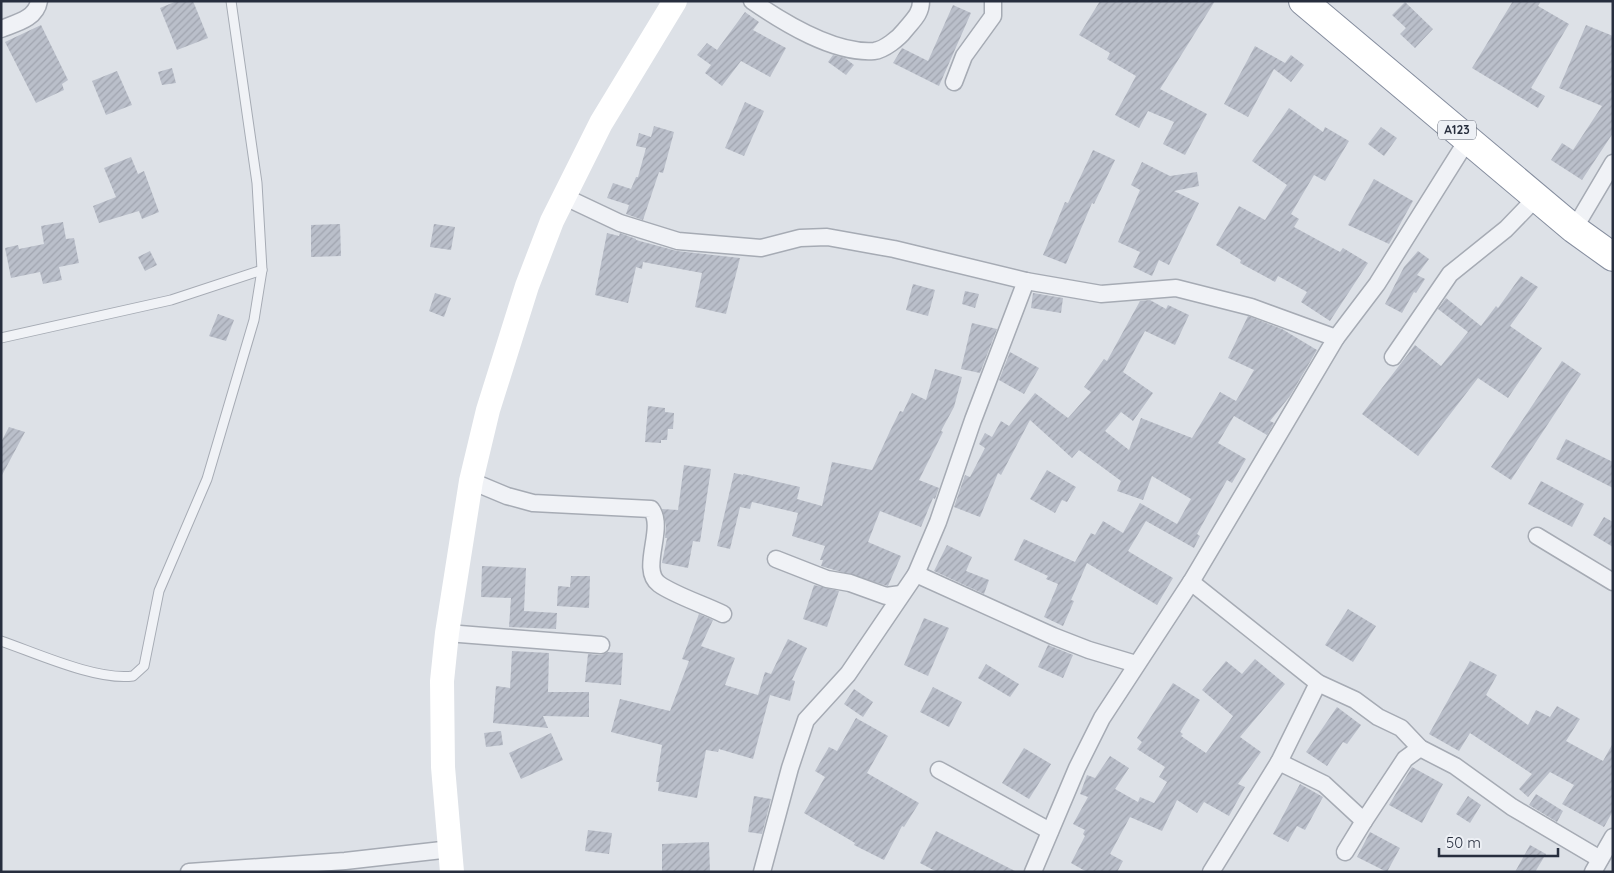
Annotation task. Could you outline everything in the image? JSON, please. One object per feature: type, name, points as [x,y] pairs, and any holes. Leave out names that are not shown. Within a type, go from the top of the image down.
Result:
[{"type":"highway","name":"A123","points":[[1303,1],[1574,229],[1613,257]]},
{"type":"main road","points":[[452,860],[443,767],[442,681],[447,633],[471,481],[488,410],[524,294],[552,221],[601,122],[675,1]]},
{"type":"street","points":[[1,29],[27,19],[37,9],[39,1]]},
{"type":"street","points":[[752,1],[811,36],[852,50],[876,51],[900,36],[921,11],[921,1]]},
{"type":"street","points":[[954,82],[964,56],[992,16],[993,1]]},
{"type":"street","points":[[1033,872],[1077,768],[1102,718],[1191,582],[1336,338],[1377,284],[1468,139]]},
{"type":"street","points":[[1574,229],[1613,163]]},
{"type":"street","points":[[565,197],[620,223],[678,241],[761,248],[800,238],[827,237],[894,249],[1026,280],[1101,294],[1176,288],[1251,307],[1336,338]]},
{"type":"street","points":[[1394,357],[1450,274],[1506,229],[1537,197]]},
{"type":"street","points":[[762,872],[790,768],[806,720],[848,674],[916,574],[938,522],[973,420],[1026,280]]},
{"type":"street","points":[[471,481],[507,496],[533,503],[651,509],[656,522],[651,570],[657,583],[723,614]]},
{"type":"street","points":[[1537,536],[1613,582]]},
{"type":"street","points":[[776,558],[827,579],[850,583],[886,596],[901,594]]},
{"type":"street","points":[[916,574],[1071,643],[1136,664]]},
{"type":"street","points":[[1191,582],[1318,683],[1355,700],[1378,717],[1401,728],[1420,748],[1455,766],[1597,866],[1613,837]]},
{"type":"street","points":[[447,633],[601,645]]},
{"type":"street","points":[[1211,872],[1279,762],[1318,683]]},
{"type":"street","points":[[1345,852],[1405,759],[1420,748]]},
{"type":"street","points":[[1279,762],[1324,784],[1364,821]]},
{"type":"street","points":[[939,770],[1050,831]]},
{"type":"street","points":[[189,872],[345,861],[452,860]]},
{"type":"lane","points":[[1,640],[90,671],[112,676],[133,676],[144,666],[159,591],[207,479],[239,375],[254,320],[262,270],[257,183],[231,1]]},
{"type":"lane","points":[[1,338],[171,300],[262,270]]},
{"type":"building","points":[[177,1],[193,1],[208,38],[177,50],[160,8]]},
{"type":"building","points":[[1100,1],[1215,1],[1160,89],[1207,114],[1185,155],[1163,144],[1174,122],[1148,111],[1139,128],[1115,115],[1136,76],[1107,59],[1110,53],[1079,35]]},
{"type":"building","points":[[1513,1],[1541,1],[1538,6],[1569,24],[1531,88],[1545,96],[1538,108],[1472,68]]},
{"type":"building","points":[[1405,2],[1433,29],[1415,48],[1400,34],[1406,28],[1392,15]]},
{"type":"building","points":[[953,5],[971,13],[939,86],[893,63],[902,48],[928,61]]},
{"type":"building","points":[[745,12],[759,22],[753,30],[786,48],[770,77],[741,61],[722,86],[705,73],[711,65],[697,55],[707,43],[717,50]]},
{"type":"building","points":[[41,25],[68,80],[62,84],[64,90],[36,103],[5,42]]},
{"type":"building","points":[[1586,25],[1613,36],[1613,133],[1582,180],[1551,160],[1562,143],[1573,150],[1602,106],[1559,88]]},
{"type":"building","points":[[1255,46],[1285,63],[1291,55],[1304,65],[1291,82],[1274,69],[1248,117],[1224,104]]},
{"type":"building","points":[[833,55],[845,58],[854,65],[846,75],[828,62]]},
{"type":"building","points":[[172,68],[176,83],[162,85],[158,72]]},
{"type":"building","points":[[117,71],[132,105],[106,115],[92,81]]},
{"type":"building","points":[[745,102],[764,111],[744,156],[725,148]]},
{"type":"building","points":[[1289,108],[1323,132],[1325,127],[1349,141],[1325,181],[1314,175],[1291,214],[1299,219],[1294,227],[1340,252],[1343,248],[1368,263],[1330,321],[1301,302],[1307,292],[1278,276],[1275,282],[1240,263],[1241,260],[1216,245],[1239,206],[1265,220],[1287,185],[1252,161]]},
{"type":"building","points":[[654,126],[674,132],[663,173],[659,172],[643,220],[626,214],[629,205],[607,198],[613,183],[631,189],[636,177],[638,177],[646,148],[636,146],[639,133],[651,137]]},
{"type":"building","points":[[1381,127],[1397,138],[1384,156],[1368,144]]},
{"type":"building","points":[[1093,150],[1115,160],[1094,204],[1092,203],[1066,264],[1043,255],[1065,202],[1068,203]]},
{"type":"building","points":[[131,157],[138,174],[144,171],[159,212],[142,219],[139,211],[99,223],[93,206],[116,197],[104,168]]},
{"type":"building","points":[[1142,162],[1170,176],[1197,172],[1199,186],[1174,191],[1199,203],[1169,265],[1159,260],[1152,276],[1133,267],[1140,252],[1118,242],[1140,190],[1131,185]]},
{"type":"building","points":[[1374,179],[1413,201],[1389,244],[1348,225]]},
{"type":"building","points":[[63,222],[66,239],[74,238],[79,263],[59,267],[62,280],[43,284],[40,272],[11,278],[5,248],[18,245],[19,249],[44,244],[41,226]]},
{"type":"building","points":[[340,224],[341,256],[311,257],[311,225]]},
{"type":"building","points":[[434,224],[455,227],[451,250],[430,247]]},
{"type":"building","points":[[607,233],[619,236],[620,233],[636,240],[677,251],[740,258],[726,314],[695,307],[702,273],[643,262],[642,269],[636,267],[628,303],[595,295]]},
{"type":"building","points":[[150,251],[157,265],[145,271],[138,257]]},
{"type":"building","points":[[1418,251],[1429,259],[1417,275],[1425,279],[1416,293],[1414,292],[1402,313],[1385,304],[1404,267]]},
{"type":"building","points":[[1521,276],[1538,287],[1510,326],[1542,348],[1508,398],[1478,378],[1418,456],[1362,414],[1415,345],[1441,366],[1468,332],[1438,309],[1446,298],[1481,326],[1496,306],[1498,308]]},
{"type":"building","points":[[913,284],[935,290],[928,316],[906,310]]},
{"type":"building","points":[[965,291],[979,294],[975,308],[962,304]]},
{"type":"building","points":[[435,293],[451,298],[444,317],[429,311]]},
{"type":"building","points":[[1033,293],[1063,298],[1061,313],[1031,308]]},
{"type":"building","points":[[1150,300],[1166,309],[1168,305],[1189,315],[1175,345],[1145,331],[1123,372],[1153,393],[1133,421],[1121,412],[1105,431],[1129,450],[1141,418],[1192,438],[1220,392],[1236,401],[1254,370],[1228,358],[1248,316],[1282,329],[1317,350],[1290,396],[1270,421],[1274,423],[1267,435],[1234,416],[1218,443],[1246,459],[1232,483],[1227,480],[1197,534],[1200,536],[1194,548],[1146,521],[1128,551],[1173,578],[1157,605],[1087,563],[1071,600],[1074,601],[1063,626],[1044,617],[1058,584],[1046,579],[1048,576],[1014,560],[1024,539],[1075,562],[1091,533],[1095,535],[1103,521],[1123,533],[1140,503],[1177,524],[1191,499],[1152,476],[1143,500],[1117,491],[1121,481],[1079,450],[1072,458],[1030,420],[1001,475],[998,473],[980,517],[954,507],[965,475],[970,477],[985,448],[979,444],[985,433],[992,437],[1001,421],[1009,426],[1035,393],[1068,418],[1091,392],[1084,387],[1104,359],[1107,361],[1140,301]]},
{"type":"building","points":[[218,314],[234,320],[226,341],[209,336]]},
{"type":"building","points":[[972,323],[997,329],[980,373],[961,369]]},
{"type":"building","points":[[1010,352],[1039,368],[1024,394],[999,380]]},
{"type":"building","points":[[1562,361],[1581,374],[1511,480],[1491,467]]},
{"type":"building","points":[[935,369],[962,377],[954,407],[919,480],[939,488],[921,527],[880,511],[868,542],[901,556],[888,586],[821,566],[823,560],[820,560],[825,546],[792,536],[798,513],[752,502],[750,509],[740,507],[730,549],[717,546],[734,473],[800,487],[797,499],[822,506],[832,462],[872,470],[900,411],[903,412],[912,393],[926,400]]},
{"type":"building","points":[[648,406],[665,408],[665,412],[674,413],[673,429],[668,429],[667,440],[661,440],[661,443],[645,442]]},
{"type":"building","points":[[9,427],[25,432],[1,477],[1,442]]},
{"type":"building","points":[[1566,439],[1613,462],[1613,488],[1556,459]]},
{"type":"building","points":[[684,465],[711,469],[700,542],[693,541],[688,568],[662,563],[667,538],[665,538],[666,526],[662,509],[678,510]]},
{"type":"building","points":[[1047,470],[1076,487],[1067,502],[1062,500],[1055,513],[1030,499]]},
{"type":"building","points":[[1541,481],[1584,504],[1572,527],[1528,504]]},
{"type":"building","points":[[1604,517],[1613,522],[1613,547],[1593,535]]},
{"type":"building","points":[[947,545],[972,557],[966,571],[989,580],[984,594],[934,571]]},
{"type":"building","points":[[482,566],[526,568],[524,611],[557,613],[556,629],[509,627],[511,598],[481,597]]},
{"type":"building","points":[[571,576],[590,576],[589,608],[557,606],[558,586],[570,587]]},
{"type":"building","points":[[814,585],[839,591],[827,627],[803,619]]},
{"type":"building","points":[[1348,609],[1376,626],[1353,662],[1325,645]]},
{"type":"building","points":[[699,614],[713,620],[701,646],[735,658],[725,685],[758,695],[765,672],[771,674],[788,639],[807,648],[792,680],[795,681],[790,701],[770,695],[753,759],[719,749],[718,752],[706,750],[697,798],[658,791],[659,782],[656,782],[662,745],[611,732],[620,699],[670,711],[689,661],[682,659]]},
{"type":"building","points":[[924,618],[949,628],[928,676],[904,665]]},
{"type":"building","points":[[1048,645],[1073,655],[1063,678],[1038,667]]},
{"type":"building","points":[[512,651],[549,653],[548,692],[589,692],[589,717],[543,716],[548,728],[493,723],[496,686],[510,688]]},
{"type":"building","points":[[608,652],[623,653],[621,685],[585,682],[588,654],[601,655]]},
{"type":"building","points":[[1255,659],[1285,684],[1240,737],[1261,752],[1238,784],[1245,787],[1229,816],[1204,802],[1197,813],[1177,800],[1162,831],[1130,817],[1110,854],[1123,861],[1117,872],[1087,872],[1071,863],[1085,836],[1083,834],[1085,830],[1073,824],[1088,797],[1080,794],[1087,775],[1095,778],[1110,756],[1129,768],[1115,789],[1138,802],[1140,797],[1154,803],[1167,782],[1159,777],[1165,767],[1137,749],[1142,742],[1137,738],[1173,683],[1200,700],[1180,732],[1183,734],[1181,736],[1206,753],[1233,716],[1202,690],[1226,661],[1242,674]]},
{"type":"building","points":[[1470,661],[1497,675],[1486,695],[1528,725],[1536,710],[1550,717],[1557,706],[1580,719],[1566,741],[1603,761],[1613,743],[1613,811],[1604,827],[1562,804],[1574,785],[1550,772],[1528,797],[1519,789],[1532,774],[1470,733],[1459,751],[1429,734]]},
{"type":"building","points":[[986,664],[1019,684],[1010,697],[978,678]]},
{"type":"building","points":[[933,687],[962,702],[949,727],[920,712]]},
{"type":"building","points":[[854,689],[873,702],[863,717],[844,704]]},
{"type":"building","points":[[1337,707],[1361,725],[1347,744],[1343,742],[1327,766],[1306,752]]},
{"type":"building","points":[[856,718],[888,736],[867,773],[919,803],[904,827],[902,826],[884,860],[854,845],[855,843],[804,813],[825,777],[815,771],[829,747],[837,751]]},
{"type":"building","points":[[501,731],[503,745],[486,747],[484,733]]},
{"type":"building","points":[[551,733],[563,760],[521,779],[509,753]]},
{"type":"building","points":[[1024,748],[1051,764],[1029,799],[1002,783]]},
{"type":"building","points":[[1412,767],[1443,784],[1422,823],[1389,805]]},
{"type":"building","points":[[1300,784],[1323,797],[1305,830],[1297,826],[1288,842],[1273,834]]},
{"type":"building","points":[[1536,794],[1563,811],[1557,822],[1529,805]]},
{"type":"building","points":[[754,796],[771,799],[762,834],[748,832]]},
{"type":"building","points":[[1468,796],[1481,805],[1470,823],[1456,814]]},
{"type":"building","points":[[588,830],[612,833],[609,854],[585,851]]},
{"type":"building","points":[[936,831],[1017,872],[937,872],[920,863]]},
{"type":"building","points":[[1370,832],[1400,848],[1387,872],[1357,857]]},
{"type":"building","points":[[709,842],[710,872],[662,872],[662,844]]},
{"type":"building","points":[[1530,845],[1546,854],[1535,872],[1515,872]]}]
